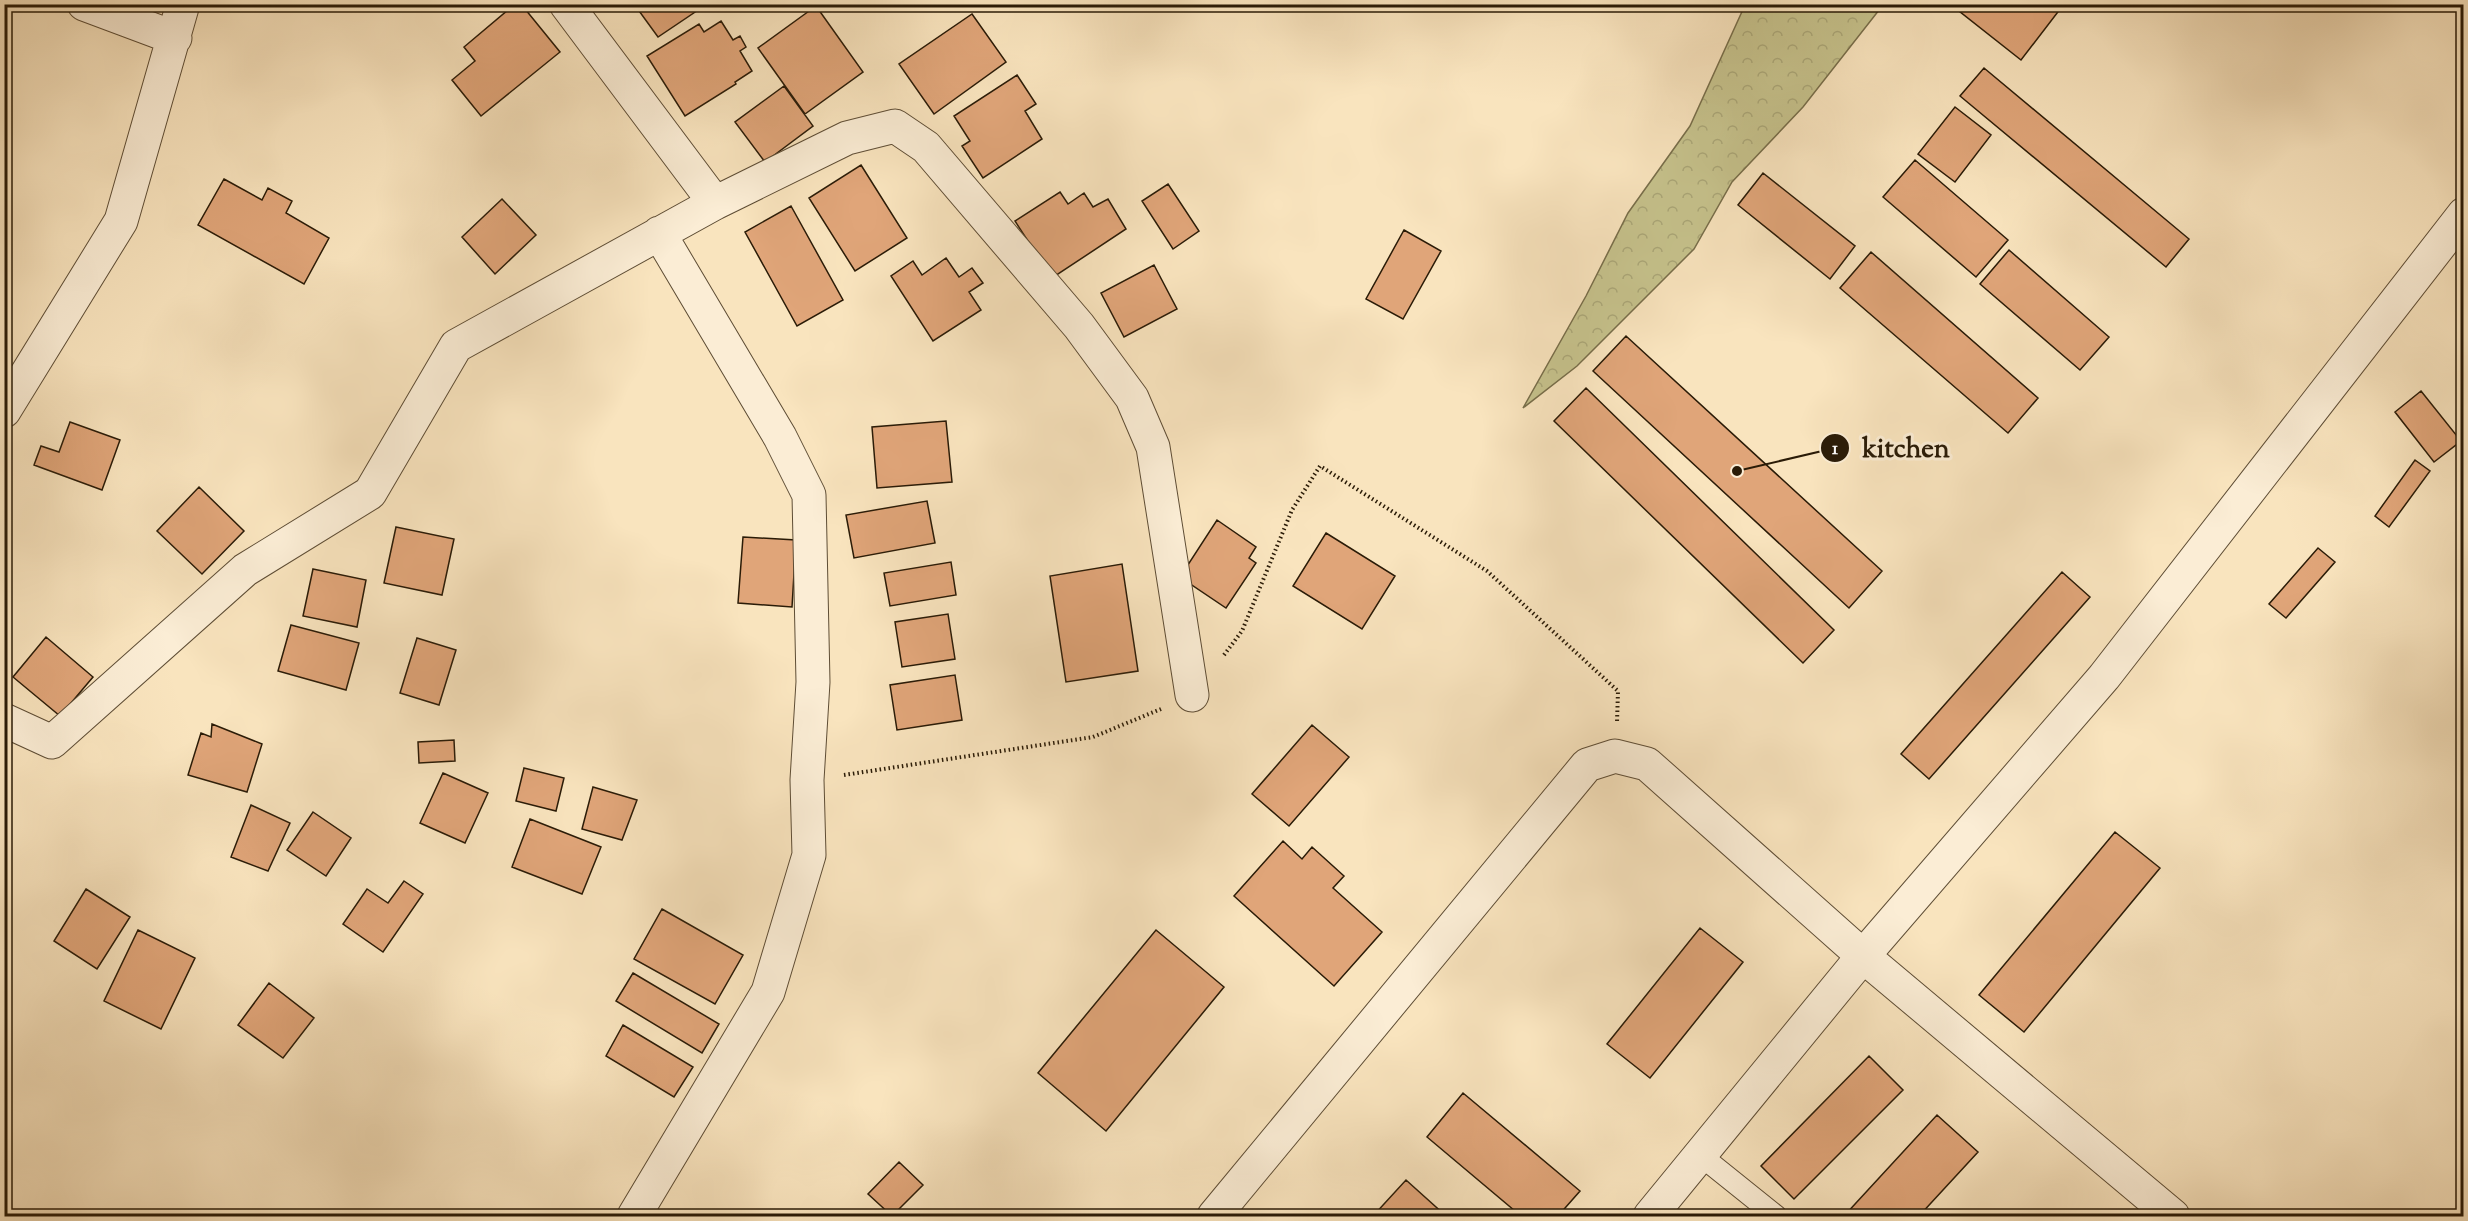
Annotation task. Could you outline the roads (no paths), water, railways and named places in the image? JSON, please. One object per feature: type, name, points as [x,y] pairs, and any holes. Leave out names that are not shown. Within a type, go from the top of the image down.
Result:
[{"type":"street","points":[[84,4],[175,38]]},
{"type":"street","points":[[4,411],[121,221],[183,4]]},
{"type":"street","points":[[566,4],[716,203]]},
{"type":"street","points":[[4,720],[52,742],[244,570],[370,493],[456,346],[716,203],[847,138],[895,126],[926,147],[1079,326],[1132,399],[1153,447],[1192,695]]},
{"type":"street","points":[[1650,1216],[1863,956],[2104,677],[2463,214]]},
{"type":"street","points":[[634,1216],[768,992],[809,855],[807,780],[813,682],[809,495],[780,437],[659,233]]},
{"type":"street","points":[[1214,1216],[1587,765],[1615,756],[1647,764],[1863,956],[2173,1216]]},
{"type":"lane","points":[[1700,1155],[1776,1216]]},
{"type":"place","name":"kitchen","points":[[1737,471]]}]
